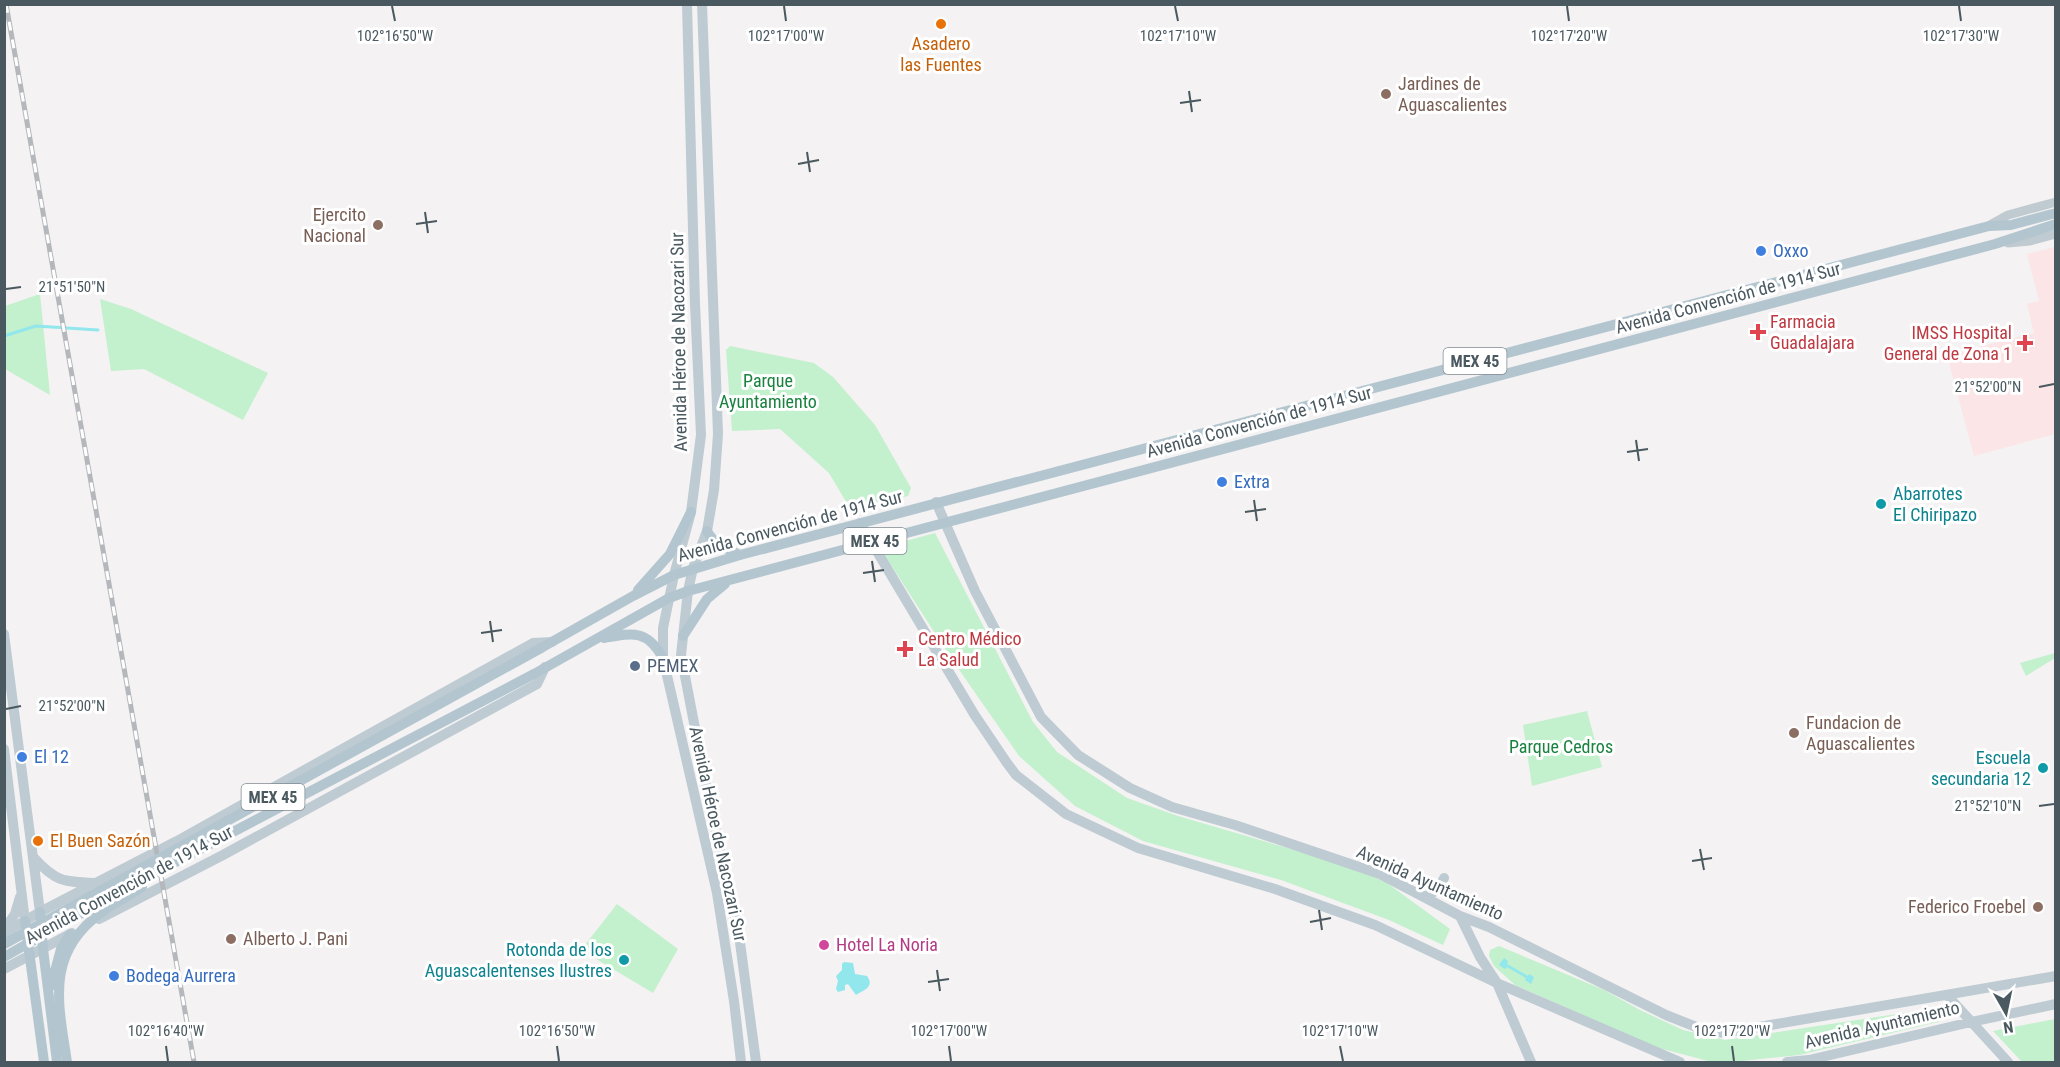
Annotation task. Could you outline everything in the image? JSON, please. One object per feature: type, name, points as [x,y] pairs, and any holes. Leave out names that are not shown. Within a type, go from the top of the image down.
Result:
[{"type":"main road","name":"Avenida Héroe de Nacozari Sur","points":[[687,4],[701,435],[691,512],[663,628],[663,658],[717,893],[741,1062]]},
{"type":"main road","points":[[697,4],[697,15],[702,22]]},
{"type":"main road","name":"Avenida Héroe de Nacozari Sur","points":[[702,4],[718,434],[714,490],[707,531],[693,568],[688,591],[681,655],[707,791],[739,935],[756,1062]]},
{"type":"main road","name":"Avenida Convención de 1914 Sur","points":[[4,944],[633,596],[693,568],[936,502],[1995,226],[2012,225],[2055,213]]},
{"type":"main road","name":"Avenida Convención de 1914 Sur","points":[[4,957],[100,902],[534,674],[669,598],[688,591],[1995,244],[2055,224]]},
{"type":"main road","name":"Avenida Ayuntamiento","points":[[936,502],[975,591],[1041,717],[1078,755],[1130,788],[1172,807],[1235,825],[1380,874],[1426,896],[1460,916],[1489,927],[1666,1015],[1704,1030],[1724,1033],[2055,976]]},
{"type":"main road","points":[[633,596],[670,554],[691,512]]},
{"type":"main road","points":[[860,523],[974,714],[1007,763],[1016,775],[1066,814],[1138,848],[1275,889],[1375,926],[1497,983],[1680,1062]]},
{"type":"main road","points":[[707,531],[718,545],[740,555]]},
{"type":"main road","points":[[683,636],[707,598],[731,580]]},
{"type":"main road","points":[[4,634],[34,858],[57,1062]]},
{"type":"main road","points":[[595,639],[628,634],[643,637],[655,644],[663,658]]},
{"type":"main road","name":"Avenida Convención de 1914 Sur","points":[[4,932],[134,864],[533,643],[552,642]]},
{"type":"main road","name":"Avenida Convención de 1914 Sur","points":[[4,969],[223,855],[537,684],[545,667]]},
{"type":"main road","points":[[4,749],[44,1062]]},
{"type":"main road","points":[[204,825],[203,834],[207,847],[211,852],[223,855]]},
{"type":"main road","points":[[34,858],[52,876],[61,880],[98,883]]},
{"type":"main road","points":[[134,864],[136,881],[151,892]]},
{"type":"main road","points":[[67,1062],[58,985],[70,946],[80,931],[102,912],[147,883],[155,873]]},
{"type":"main road","points":[[111,876],[119,876],[127,882],[129,897],[126,905]]},
{"type":"main road","points":[[1426,896],[1434,893],[1440,887],[1444,878]]},
{"type":"main road","points":[[4,932],[15,914],[22,888]]},
{"type":"main road","points":[[1460,916],[1480,957],[1497,983],[1531,1062]]},
{"type":"main road","points":[[49,996],[58,957],[70,934]]},
{"type":"main road","points":[[1947,995],[2008,1062]]},
{"type":"main road","name":"Avenida Ayuntamiento","points":[[1787,1062],[1809,1060],[2055,1004]]},
{"type":"street","name":"Avenida Convención de 1914 Sur","points":[[1995,226],[2008,215],[2055,202]]},
{"type":"street","name":"Avenida Convención de 1914 Sur","points":[[1995,244],[2030,241],[2055,234]]},
{"type":"shaded area","name":"IMSS Hospital General de Zona 1","points":[[2055,247],[2055,434],[1974,456],[1947,355],[2034,333],[2027,304],[2039,301],[2027,254]]},
{"type":"green space","points":[[40,294],[50,395],[5,369],[5,306]]},
{"type":"green space","points":[[100,299],[131,309],[268,373],[243,420],[144,369],[111,371]]},
{"type":"green space","name":"Parque Ayuntamiento","points":[[730,346],[814,363],[833,377],[875,425],[911,488],[908,496],[851,510],[829,473],[780,429],[732,431],[726,350]]},
{"type":"green space","points":[[935,533],[1033,722],[1057,752],[1127,798],[1178,816],[1352,867],[1387,883],[1450,929],[1443,945],[1389,920],[1281,880],[1143,841],[1075,806],[1019,756],[951,658],[880,548]]},
{"type":"green space","points":[[2055,653],[2055,658],[2026,676],[2020,663]]},
{"type":"green space","name":"Parque Cedros","points":[[1587,711],[1602,767],[1532,786],[1523,725]]},
{"type":"green space","points":[[617,904],[678,949],[653,993],[581,950]]},
{"type":"green space","points":[[1499,946],[1604,990],[1683,1030],[1725,1040],[1938,1008],[1943,1019],[1799,1055],[1712,1062],[1655,1047],[1515,985],[1494,966],[1489,956],[1490,950]]},
{"type":"green space","points":[[2055,1019],[2055,1062],[2022,1062],[1993,1031]]},
{"type":"water","points":[[1504,958],[1508,961],[1507,964],[1534,977],[1531,984],[1525,980],[1526,978],[1499,965]]},
{"type":"water","points":[[844,962],[853,963],[855,974],[867,976],[870,983],[868,988],[856,995],[848,984],[845,985],[845,990],[838,992],[836,976],[842,970]]},
{"type":"waterway","points":[[4,336],[36,326],[98,330]]},
{"type":"railway","points":[[6,4],[194,1062]]},
{"type":"place","name":"Asadero las Fuentes","points":[[941,24]]},
{"type":"place","name":"Jardines de Aguascalientes","points":[[1386,94]]},
{"type":"place","name":"Ejercito Nacional","points":[[378,225]]},
{"type":"place","name":"Oxxo","points":[[1761,251]]},
{"type":"place","name":"Farmacia Guadalajara","points":[[1758,332]]},
{"type":"place","name":"IMSS Hospital General de Zona 1","points":[[2025,343]]},
{"type":"place","name":"Extra","points":[[1222,482]]},
{"type":"place","name":"Abarrotes El Chiripazo","points":[[1881,504]]},
{"type":"place","name":"Centro Médico La Salud","points":[[905,649]]},
{"type":"place","name":"PEMEX","points":[[635,666]]},
{"type":"place","name":"Fundacion de Aguascalientes","points":[[1794,733]]},
{"type":"place","name":"El 12","points":[[22,757]]},
{"type":"place","name":"Escuela secundaria 12","points":[[2043,768]]},
{"type":"place","name":"El Buen Sazón","points":[[38,841]]},
{"type":"place","name":"Federico Froebel","points":[[2038,907]]},
{"type":"place","name":"Alberto J. Pani","points":[[231,939]]},
{"type":"place","name":"Hotel La Noria","points":[[824,945]]},
{"type":"place","name":"Rotonda de los Aguascalentenses Ilustres","points":[[624,960]]},
{"type":"place","name":"Bodega Aurrera","points":[[114,976]]}]
